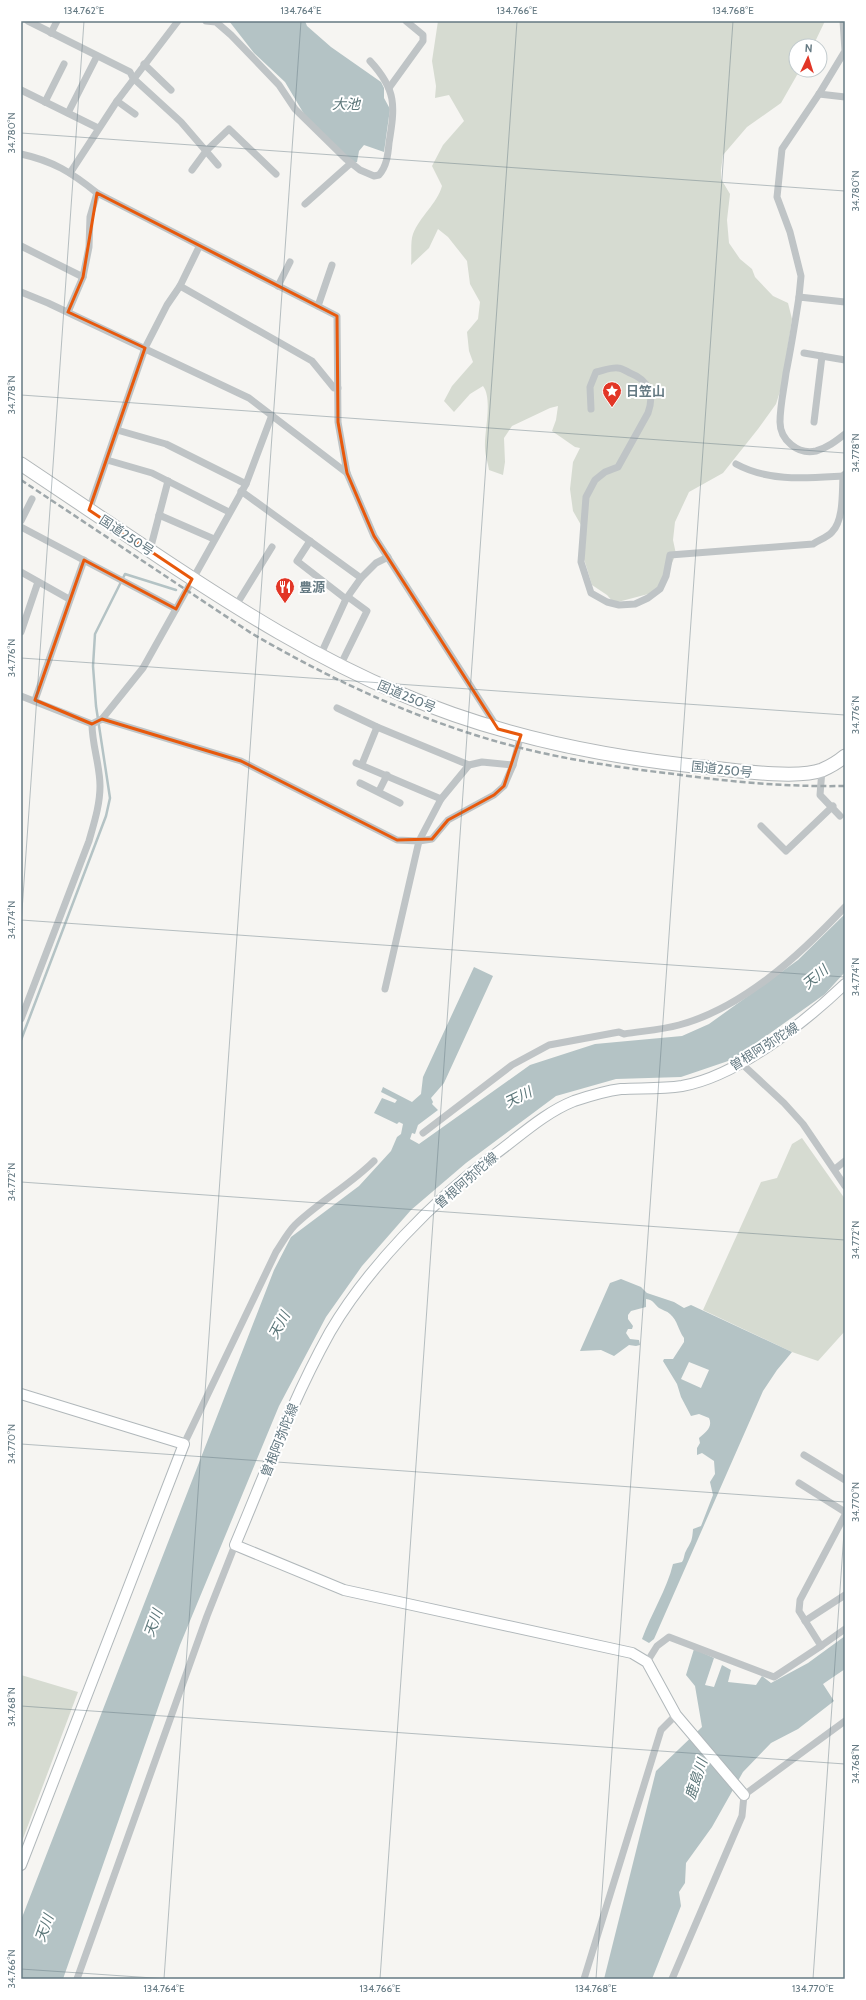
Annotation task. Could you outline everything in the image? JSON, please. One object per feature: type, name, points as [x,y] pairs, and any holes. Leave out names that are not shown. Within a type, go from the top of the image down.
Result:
[{"type":"highway","name":"国道250号","points":[[21,464],[235,607],[340,666],[401,695],[450,714],[521,735],[602,752],[697,767],[755,772],[806,773],[822,770],[845,756]]},
{"type":"street","points":[[28,21],[130,72],[133,78],[181,122],[218,165]]},
{"type":"street","points":[[51,33],[57,21]]},
{"type":"street","points":[[70,173],[98,128],[133,78],[178,21]]},
{"type":"street","points":[[206,21],[216,22],[231,35],[279,85],[295,109],[351,163],[360,170],[374,176],[379,175],[383,171],[388,155],[394,108],[389,88],[383,75],[370,61]]},
{"type":"street","points":[[389,88],[424,41],[423,35],[406,21]]},
{"type":"street","points":[[843,21],[845,51],[819,94],[782,149],[778,172],[778,197],[790,232],[801,276],[792,350],[780,423],[784,438],[792,446],[803,450],[814,451],[827,447],[845,434]]},
{"type":"street","points":[[68,113],[97,56]]},
{"type":"street","points":[[45,102],[64,64]]},
{"type":"street","points":[[144,64],[171,90]]},
{"type":"street","points":[[21,90],[98,128]]},
{"type":"street","points":[[819,94],[845,97]]},
{"type":"street","points":[[117,101],[135,114]]},
{"type":"street","points":[[192,170],[206,151],[229,129],[276,174]]},
{"type":"street","points":[[21,154],[43,159],[70,173],[96,193],[199,247],[337,316],[338,422],[347,473],[374,536],[498,729]]},
{"type":"street","points":[[305,204],[351,163]]},
{"type":"street","points":[[68,312],[83,277],[88,247],[90,217],[96,193]]},
{"type":"street","points":[[21,246],[83,277]]},
{"type":"street","points":[[89,510],[145,348],[167,305],[180,286],[199,247]]},
{"type":"street","points":[[278,286],[290,262]]},
{"type":"street","points":[[318,306],[332,265]]},
{"type":"street","points":[[180,286],[312,361],[334,388],[338,388]]},
{"type":"street","points":[[21,292],[68,312],[249,398],[347,473]]},
{"type":"street","points":[[799,297],[845,302]]},
{"type":"street","points":[[804,353],[845,360]]},
{"type":"street","points":[[814,422],[822,356]]},
{"type":"street","points":[[591,409],[590,387],[596,372],[618,368],[637,376],[647,384],[651,394],[651,406],[648,413],[618,467],[605,472],[595,480],[586,497],[581,562],[591,593],[607,602],[619,605],[630,604],[648,598],[660,589],[666,576],[670,555],[813,544],[832,532],[837,525],[842,508],[844,475],[792,478],[747,470],[736,464]]},
{"type":"street","points":[[21,696],[35,700],[92,724],[102,719],[143,668],[246,484],[272,415]]},
{"type":"street","points":[[117,430],[166,444],[246,484]]},
{"type":"street","points":[[107,460],[152,473],[229,512]]},
{"type":"street","points":[[150,550],[168,481]]},
{"type":"street","points":[[241,492],[361,578]]},
{"type":"street","points":[[21,521],[32,499]]},
{"type":"street","points":[[159,515],[214,539]]},
{"type":"street","points":[[21,527],[176,609]]},
{"type":"street","points":[[310,541],[297,561],[367,611],[340,666]]},
{"type":"street","points":[[235,607],[272,547]]},
{"type":"street","points":[[320,656],[347,598],[361,578],[376,564],[388,557]]},
{"type":"street","points":[[35,700],[69,599],[84,560]]},
{"type":"street","points":[[21,572],[69,599]]},
{"type":"street","points":[[21,632],[38,582]]},
{"type":"street","points":[[337,708],[377,727],[469,765],[482,762],[513,765]]},
{"type":"street","points":[[102,719],[241,761],[397,840],[419,841],[432,839],[448,820],[494,795],[504,786],[513,765],[521,735]]},
{"type":"street","points":[[21,1019],[89,841],[97,813],[100,785],[92,739],[92,724]]},
{"type":"street","points":[[377,727],[359,763],[441,799]]},
{"type":"street","points":[[385,989],[419,841],[441,799],[469,765]]},
{"type":"street","points":[[822,770],[820,795],[833,806],[840,816]]},
{"type":"street","points":[[379,791],[387,775]]},
{"type":"street","points":[[360,783],[379,791],[400,803]]},
{"type":"street","points":[[761,826],[786,850],[833,806]]},
{"type":"street","points":[[423,1132],[512,1065],[549,1045],[619,1032],[624,1034],[678,1026],[704,1016],[733,1002],[790,961],[816,938],[845,907]]},
{"type":"street","name":"曽根阿弥陀線","points":[[235,1546],[295,1400],[331,1332],[364,1283],[402,1239],[453,1188],[551,1111],[591,1095],[618,1090],[681,1086],[700,1081],[740,1063],[803,1021],[845,984]]},
{"type":"street","points":[[740,1063],[789,1108],[803,1124],[835,1169],[845,1186]]},
{"type":"street","points":[[21,1865],[184,1444],[276,1252],[294,1226],[318,1205],[356,1178],[374,1160]]},
{"type":"street","points":[[835,1169],[845,1161]]},
{"type":"street","points":[[21,1394],[184,1444]]},
{"type":"street","points":[[804,1455],[811,1463],[845,1480]]},
{"type":"street","points":[[799,1483],[845,1513],[800,1600],[799,1611],[821,1646]]},
{"type":"street","points":[[77,1979],[204,1623],[235,1546],[344,1590],[632,1653],[647,1662],[676,1715],[744,1794],[742,1816],[672,1979]]},
{"type":"street","points":[[806,1621],[845,1595]]},
{"type":"street","points":[[647,1662],[657,1646],[669,1637],[774,1677],[845,1629]]},
{"type":"street","points":[[584,1979],[661,1730],[676,1715]]},
{"type":"street","points":[[744,1794],[845,1721]]},
{"type":"highlighted area","points":[[97,193],[337,316],[338,422],[347,473],[374,536],[498,729],[521,735],[504,786],[494,795],[448,820],[432,839],[397,840],[241,761],[102,719],[92,724],[35,700],[84,560],[176,609],[192,579],[89,510],[145,348],[68,312],[83,277]]},
{"type":"shaded area","points":[[438,21],[825,21],[817,38],[788,38],[788,78],[795,78],[781,103],[747,127],[723,155],[721,170],[721,179],[730,194],[727,220],[729,243],[740,259],[752,269],[755,277],[773,296],[788,303],[792,319],[782,385],[776,404],[723,473],[689,492],[675,522],[673,540],[676,554],[662,585],[652,593],[614,603],[607,595],[592,585],[584,559],[585,532],[573,511],[570,489],[573,462],[580,448],[575,447],[552,431],[556,420],[558,406],[550,408],[512,426],[504,438],[505,462],[503,475],[489,470],[485,453],[488,407],[486,392],[483,386],[470,394],[454,412],[444,401],[452,386],[473,362],[469,351],[467,332],[478,319],[480,302],[470,284],[467,261],[448,237],[438,229],[429,248],[411,265],[413,234],[420,221],[436,199],[442,186],[432,166],[443,145],[464,121],[449,95],[435,98],[436,86],[432,61]]},
{"type":"shaded area","points":[[802,1138],[845,1199],[845,1331],[818,1361],[792,1352],[703,1310],[761,1182],[777,1178],[792,1144]]},
{"type":"shaded area","points":[[21,1675],[78,1692],[21,1844]]},
{"type":"water","name":"大池","points":[[229,21],[305,21],[307,26],[331,47],[381,82],[384,88],[384,98],[390,109],[384,152],[364,145],[359,151],[357,162],[354,163],[307,119],[285,82],[254,53]]},
{"type":"water","name":"天川","points":[[845,914],[845,972],[825,994],[734,1059],[681,1077],[616,1079],[556,1096],[466,1163],[411,1210],[362,1266],[326,1317],[279,1406],[180,1645],[63,1979],[21,1979],[21,1920],[274,1270],[291,1237],[359,1186],[391,1151],[397,1137],[401,1134],[403,1124],[399,1122],[397,1124],[374,1113],[382,1098],[395,1103],[397,1100],[381,1092],[383,1087],[412,1102],[421,1094],[423,1077],[474,967],[493,976],[444,1083],[431,1098],[433,1102],[432,1104],[438,1110],[418,1125],[415,1134],[412,1133],[410,1139],[419,1144],[530,1065],[595,1044],[682,1036],[709,1024],[798,960]]},
{"type":"water","points":[[621,1279],[641,1287],[647,1293],[674,1302],[684,1308],[691,1305],[792,1352],[777,1370],[763,1391],[654,1639],[649,1643],[642,1639],[667,1583],[673,1564],[683,1561],[685,1553],[692,1540],[693,1529],[701,1526],[713,1495],[710,1482],[715,1474],[714,1461],[702,1453],[697,1455],[697,1448],[700,1443],[699,1438],[708,1429],[710,1421],[709,1418],[699,1414],[691,1416],[681,1397],[677,1384],[663,1361],[664,1359],[673,1359],[684,1342],[684,1338],[673,1317],[659,1308],[651,1300],[646,1299],[646,1307],[631,1311],[628,1315],[628,1319],[633,1326],[632,1329],[628,1329],[626,1333],[630,1339],[639,1340],[640,1345],[629,1345],[614,1356],[601,1350],[580,1351],[610,1283]],"holes":[[[689,1362],[709,1370],[701,1388],[681,1379]]]},
{"type":"water","name":"鹿島川","points":[[845,1636],[845,1669],[823,1684],[834,1701],[798,1729],[771,1743],[743,1772],[712,1827],[686,1863],[685,1883],[679,1892],[681,1906],[652,1979],[604,1979],[656,1771],[702,1727],[695,1686],[686,1675],[694,1649],[714,1658],[705,1685],[714,1687],[722,1665],[731,1670],[728,1682],[756,1685],[762,1676],[771,1683],[808,1663]]},
{"type":"waterway","points":[[21,1040],[106,816],[110,798],[96,706],[93,666],[95,634],[125,574],[176,590]]},
{"type":"railway","points":[[21,480],[251,633],[348,684],[448,726],[517,747],[575,760],[738,782],[802,786],[845,786]]},
{"type":"place","name":"日笠山","points":[[612,408]]},
{"type":"place","name":"豊源","points":[[285,604]]}]
